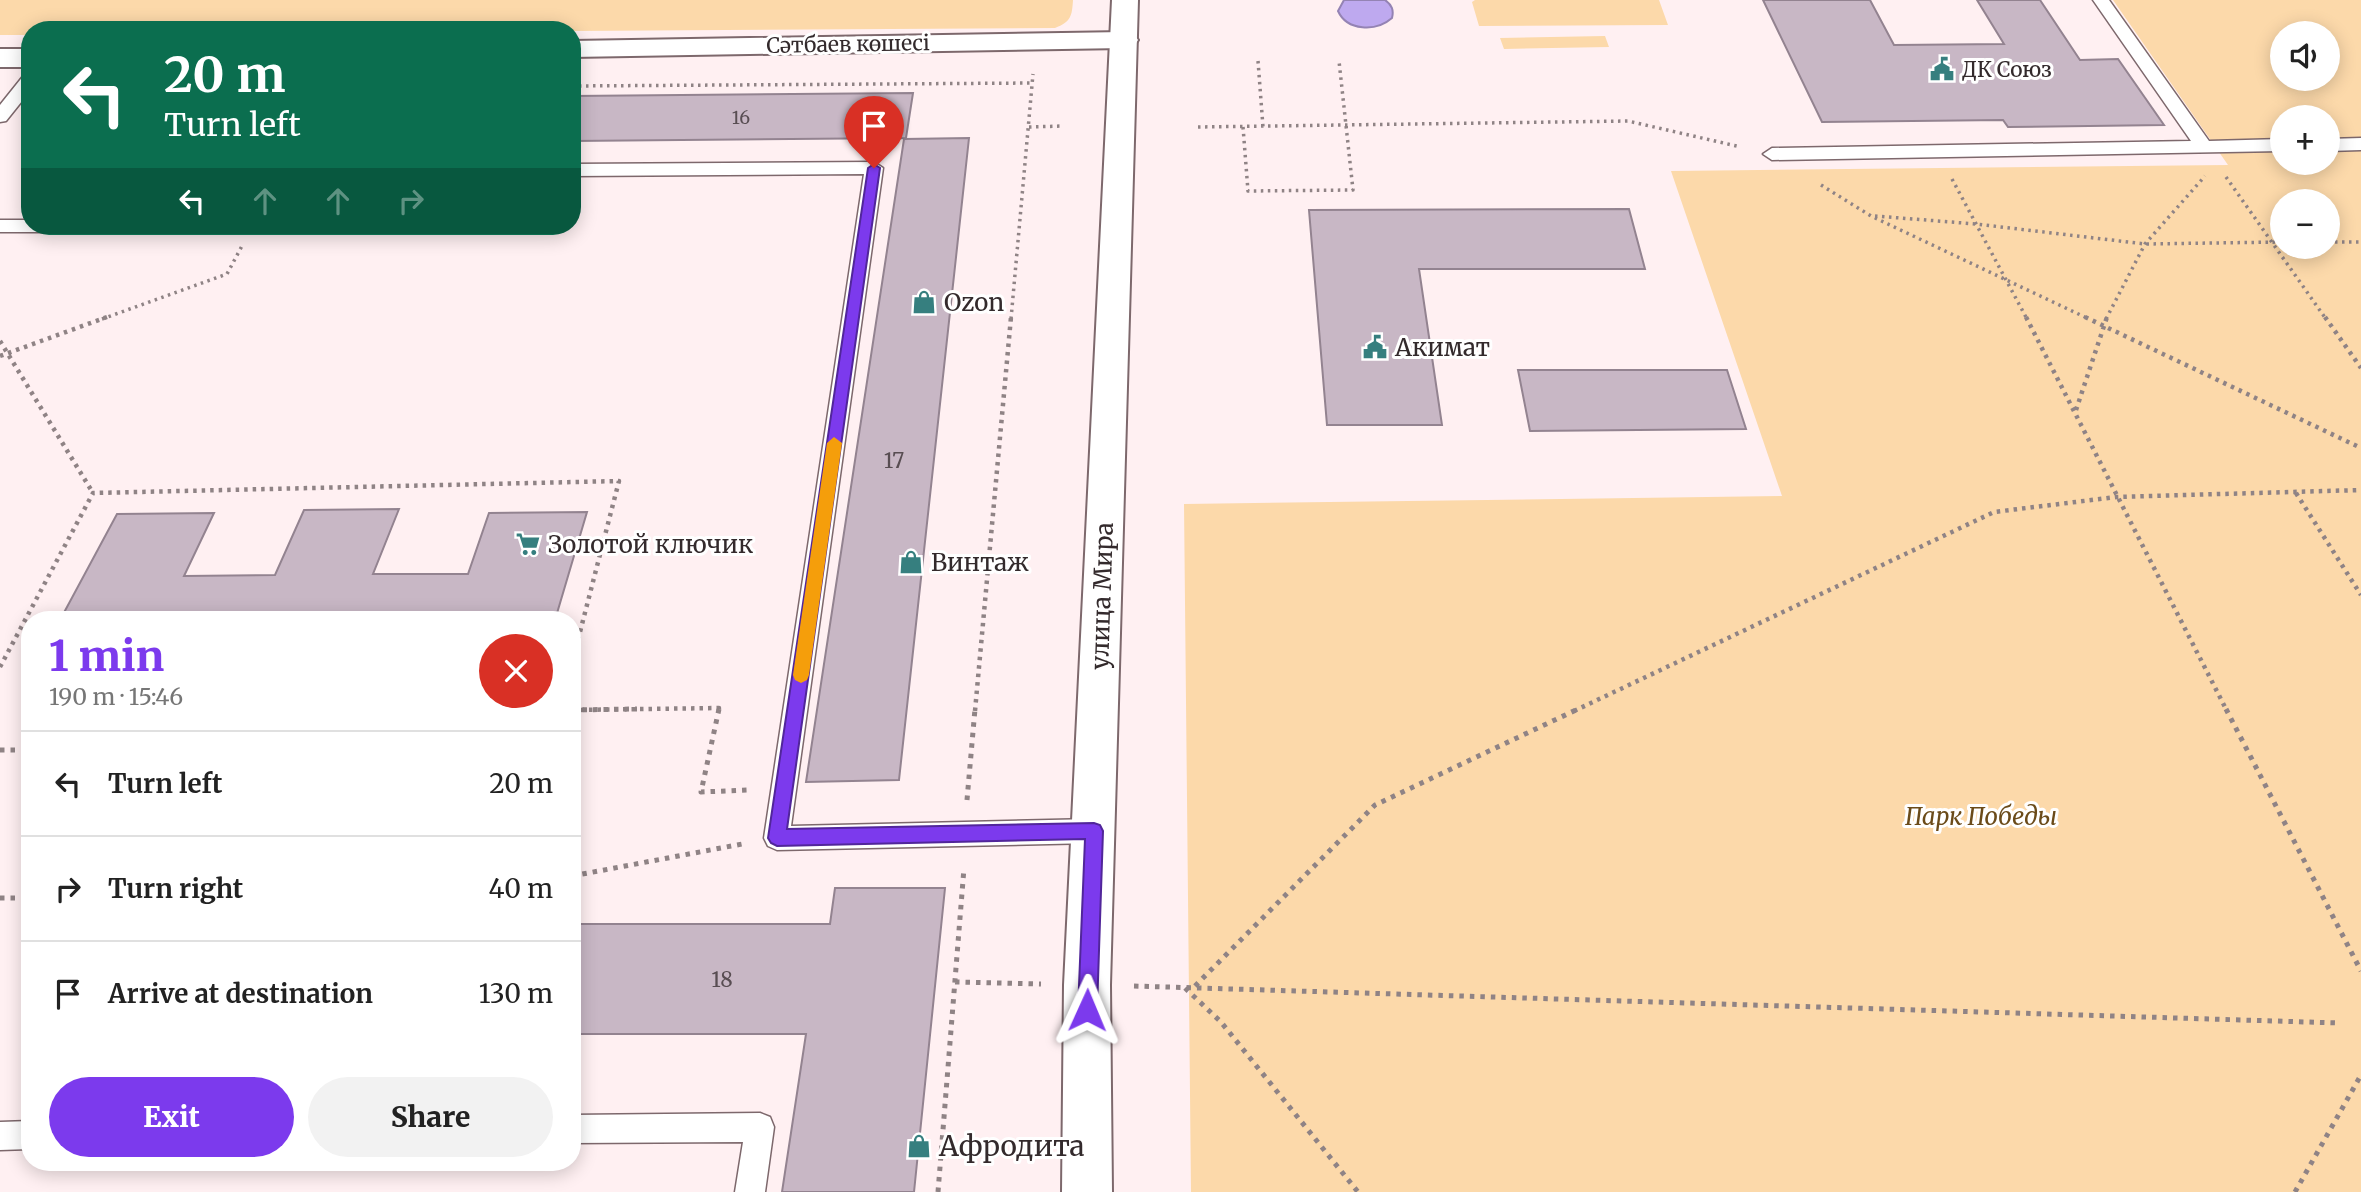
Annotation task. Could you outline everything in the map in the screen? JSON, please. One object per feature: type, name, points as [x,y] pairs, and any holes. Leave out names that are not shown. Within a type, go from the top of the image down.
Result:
[{"type":"street","name":"улица Мира","points":[[1087,1192],[1087,985],[1125,0]]},
{"type":"street","name":"Сәтбаев көшесі","points":[[581,37],[1124,40]]},
{"type":"street","points":[[0,58],[21,58]]},
{"type":"lane","points":[[2101,0],[2203,145]]},
{"type":"lane","points":[[0,117],[21,90]]},
{"type":"lane","points":[[1772,154],[2270,145]]},
{"type":"lane","points":[[2340,145],[2361,145]]},
{"type":"lane","points":[[581,170],[874,168],[777,838],[1094,831]]},
{"type":"lane","points":[[0,226],[21,226]]},
{"type":"lane","points":[[581,1129],[760,1127],[750,1192]]},
{"type":"lane","points":[[0,1136],[21,1135]]},
{"type":"path","points":[[937,1192],[965,861],[965,834],[1036,41]]},
{"type":"path","points":[[1258,61],[1263,127]]},
{"type":"path","points":[[1243,127],[1248,191],[1353,190],[1339,61]]},
{"type":"path","points":[[581,86],[1032,83]]},
{"type":"path","points":[[1198,127],[1628,121],[1772,154],[1871,216],[2361,448]]},
{"type":"path","points":[[1028,127],[1063,126]]},
{"type":"path","points":[[2203,145],[2270,238]]},
{"type":"path","points":[[1937,151],[2076,411],[2116,497],[2361,971]]},
{"type":"path","points":[[2076,411],[2103,325],[2145,244],[2216,163]]},
{"type":"path","points":[[1871,216],[1976,224],[2145,244],[2270,242]]},
{"type":"path","points":[[0,356],[227,274],[246,238]]},
{"type":"path","points":[[2340,242],[2361,242]]},
{"type":"path","points":[[2285,259],[2361,368]]},
{"type":"path","points":[[0,341],[93,493]]},
{"type":"path","points":[[93,493],[619,481],[581,628]]},
{"type":"path","points":[[1195,986],[1375,805],[1994,512],[2116,497],[2361,490]]},
{"type":"path","points":[[2296,492],[2361,595]]},
{"type":"path","points":[[29,611],[93,493]]},
{"type":"path","points":[[0,667],[21,625]]},
{"type":"path","points":[[581,710],[719,708],[701,792],[785,789]]},
{"type":"path","points":[[0,750],[21,750]]},
{"type":"path","points":[[581,874],[777,838]]},
{"type":"path","points":[[0,898],[21,898]]},
{"type":"path","points":[[1357,1192],[1221,1022],[1184,987],[2340,1023]]},
{"type":"path","points":[[2295,1192],[2361,1075]]},
{"type":"green space","points":[[0,0],[1073,0],[1070,18],[1055,28],[581,31],[581,21],[21,21],[21,35],[0,35]]},
{"type":"green space","points":[[1659,0],[1668,25],[1479,26],[1472,2]]},
{"type":"green space","name":"Парк Победы","points":[[2113,0],[2361,0],[2361,1192],[1191,1192],[1184,504],[1782,496],[1671,171],[2228,165]]},
{"type":"green space","points":[[1605,36],[1609,47],[1504,49],[1500,38]]},
{"type":"shaded area","points":[[1344,0],[1385,0],[1392,8],[1392,18],[1378,26],[1355,26],[1342,18],[1338,11]]},
{"type":"building","name":"ДК Союз","points":[[1763,0],[1870,0],[1894,45],[2004,44],[1977,0],[2040,0],[2080,60],[2118,59],[2164,125],[2008,127],[2003,120],[1822,122]]},
{"type":"building","points":[[913,93],[906,138],[581,141],[581,96]]},
{"type":"building","points":[[969,138],[899,780],[806,782],[904,139]]},
{"type":"building","name":"Акимат","points":[[1629,209],[1645,269],[1419,269],[1442,425],[1327,425],[1309,210]]},
{"type":"building","points":[[1518,370],[1727,370],[1746,429],[1530,431]]},
{"type":"building","name":"Золотой ключик","points":[[399,509],[373,574],[468,574],[489,513],[587,512],[558,611],[65,611],[117,514],[214,513],[184,576],[275,575],[304,510]]},
{"type":"building","points":[[835,888],[945,888],[914,1192],[782,1192],[806,1034],[581,1034],[581,924],[830,924]]},
{"type":"slow traffic","points":[[801,675],[834,443]]},
{"type":"place","name":"ДК Союз","points":[[1942,69]]},
{"type":"place","name":"Ozon","points":[[924,302]]},
{"type":"place","name":"Акимат","points":[[1375,347]]},
{"type":"place","name":"Золотой ключик","points":[[528,544]]},
{"type":"place","name":"Винтаж","points":[[911,562]]},
{"type":"place","name":"Афродита","points":[[919,1146]]},
{"type":"route","points":[[874,168],[777,838],[1094,831],[1087,1010]]}]
